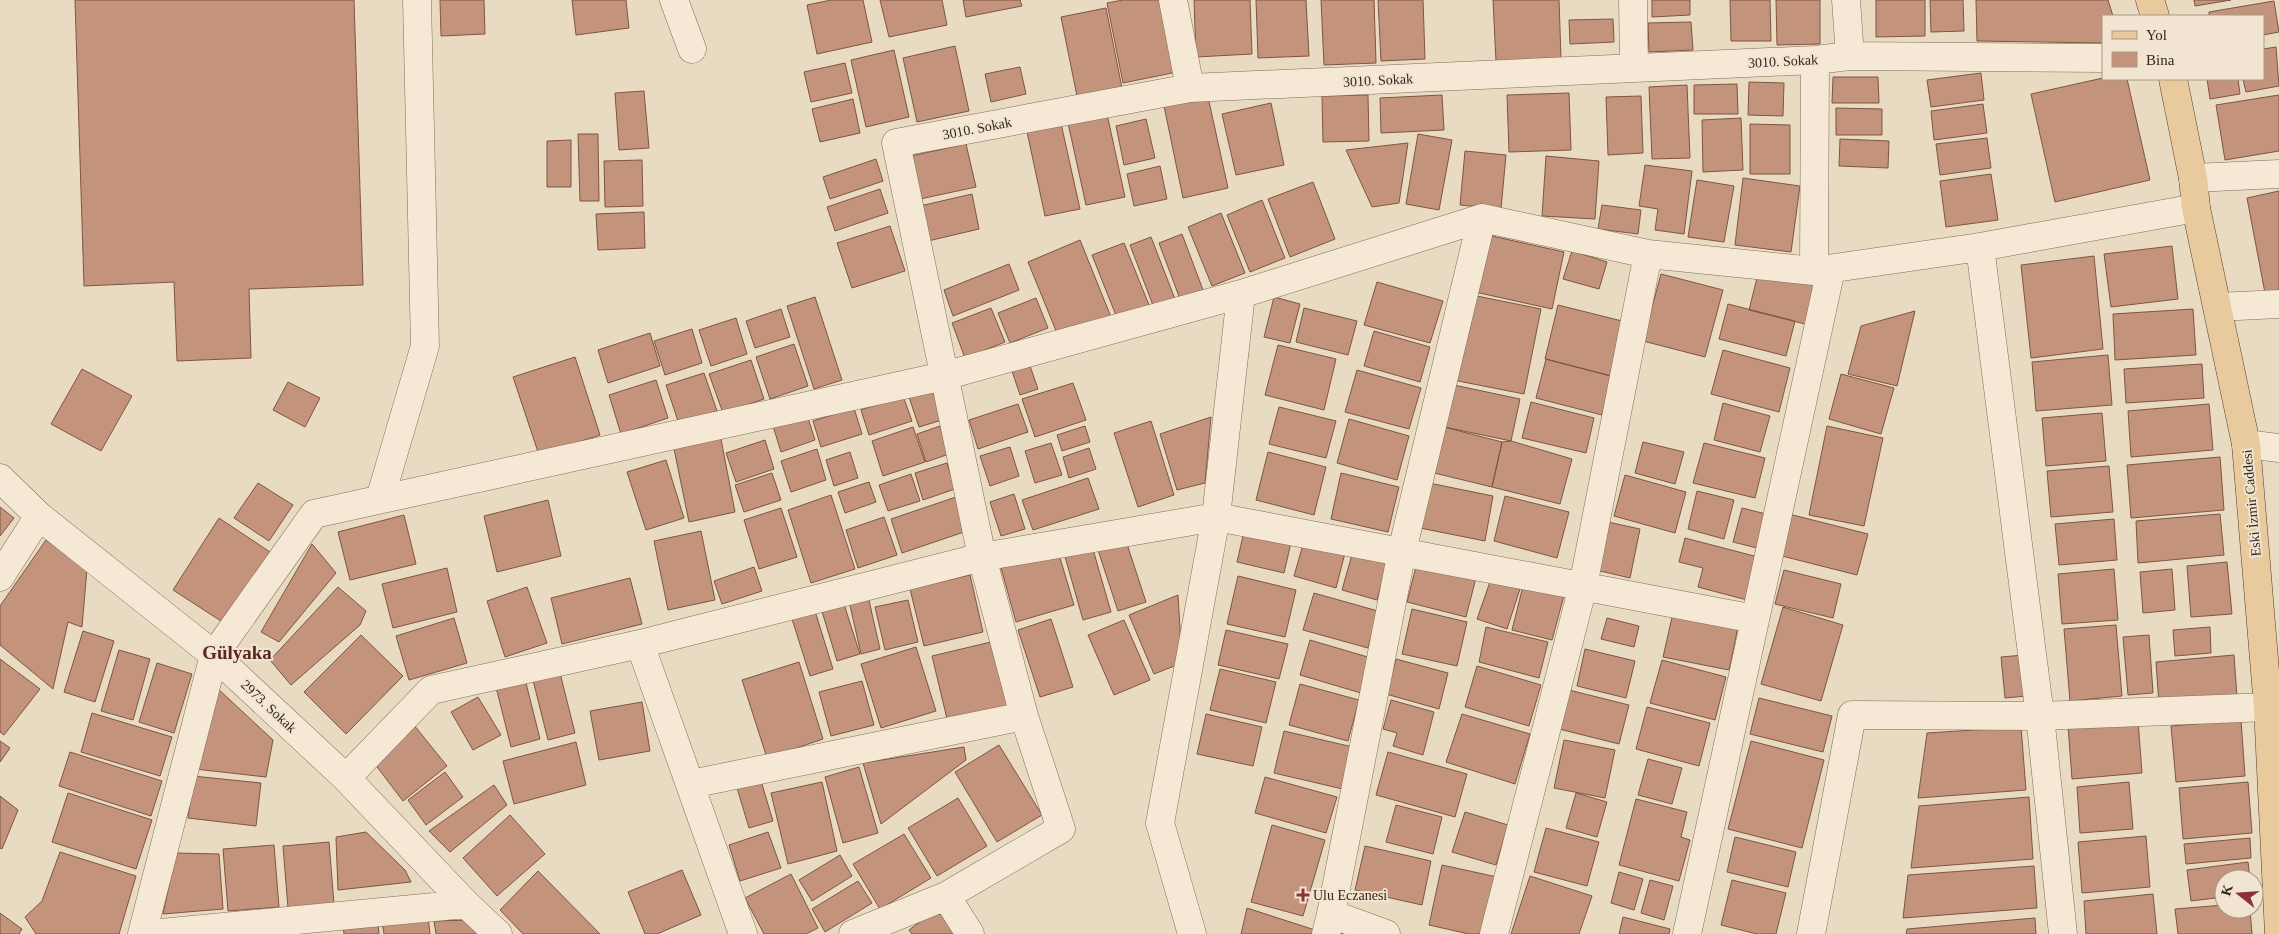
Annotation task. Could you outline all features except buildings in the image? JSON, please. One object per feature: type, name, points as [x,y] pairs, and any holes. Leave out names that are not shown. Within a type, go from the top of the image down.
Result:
[{"type":"main road","points":[[2150,0],[2155,15]]},
{"type":"main road","name":"Eski İzmir Caddesi","points":[[2173,80],[2193,178],[2196,208],[2246,444],[2268,707],[2279,934]]},
{"type":"street","points":[[380,498],[425,346],[417,0]]},
{"type":"street","points":[[674,0],[692,49]]},
{"type":"street","points":[[1173,0],[1190,88]]},
{"type":"street","points":[[1632,0],[1634,68]]},
{"type":"street","points":[[1846,0],[1850,56]]},
{"type":"street","name":"3010. Sokak","points":[[944,376],[896,143],[1190,88],[1815,60],[1850,56],[2102,58]]},
{"type":"street","points":[[1688,934],[1755,619],[1822,270],[1815,60]]},
{"type":"street","points":[[2193,178],[2279,174]]},
{"type":"street","points":[[142,934],[214,655],[314,514],[380,498],[944,376],[1241,294],[1482,218],[1648,254],[1822,270],[1980,247],[2196,208]]},
{"type":"street","points":[[1386,934],[1329,924],[1402,551],[1482,218]]},
{"type":"street","points":[[1980,247],[2040,716],[2063,934]]},
{"type":"street","points":[[1494,934],[1583,586],[1648,254]]},
{"type":"street","points":[[1192,934],[1160,823],[1216,517],[1241,294]]},
{"type":"street","points":[[2218,307],[2279,304]]},
{"type":"street","points":[[853,934],[946,896],[1061,828],[1024,716],[982,557],[944,376]]},
{"type":"street","points":[[2246,444],[2279,448]]},
{"type":"street","name":"2973. Sokak","points":[[0,478],[39,516],[214,655],[346,778],[466,904],[498,934]]},
{"type":"street","points":[[0,577],[39,516]]},
{"type":"street","points":[[346,778],[431,690],[640,644],[982,557],[1216,517],[1755,619]]},
{"type":"street","points":[[640,644],[743,934]]},
{"type":"street","points":[[1811,934],[1852,716],[2040,716],[2268,707]]},
{"type":"street","points":[[691,784],[1024,716]]},
{"type":"street","points":[[946,896],[970,934]]},
{"type":"street","points":[[150,934],[466,904]]},
{"type":"place","name":"Ulu Eczanesi","points":[[1303,895]]},
{"type":"district","name":"Gülyaka","points":[[237,652]]}]
